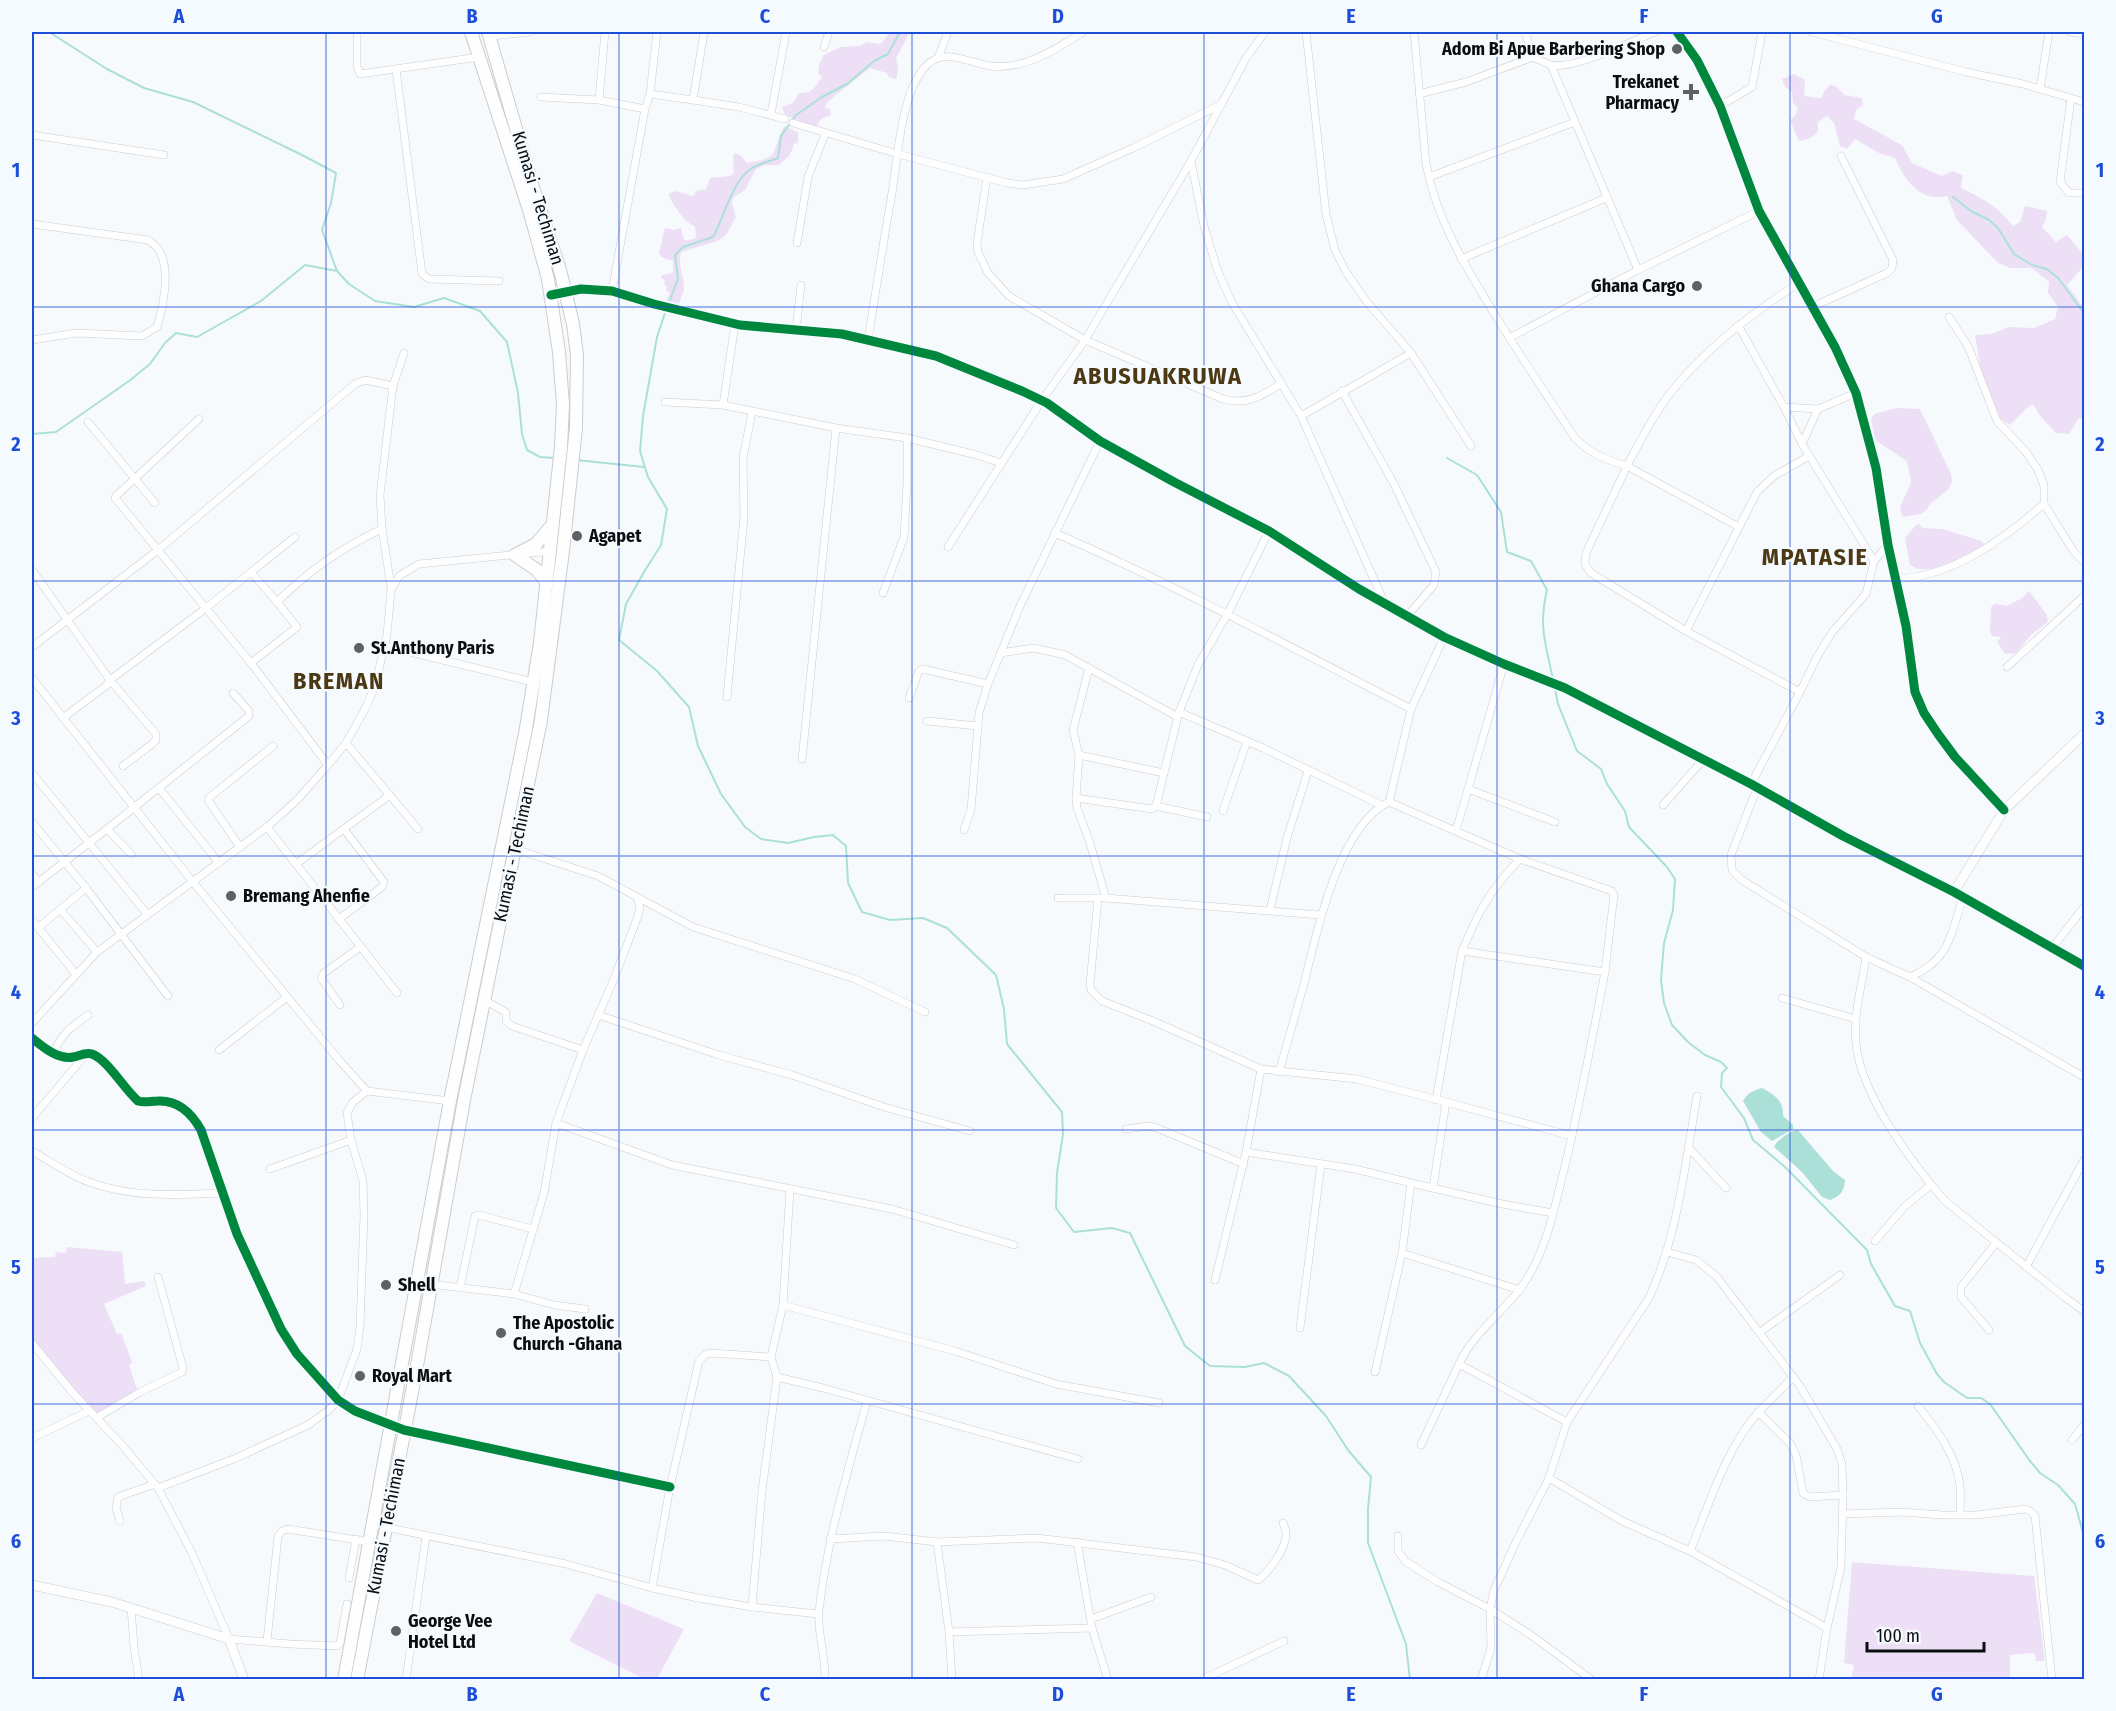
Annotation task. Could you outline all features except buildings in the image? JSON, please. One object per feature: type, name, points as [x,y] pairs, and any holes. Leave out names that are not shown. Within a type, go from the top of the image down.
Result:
[{"type":"highway","points":[[344,1680],[450,1101],[501,859],[534,682],[561,447],[562,383],[556,320],[540,228],[471,32]]},
{"type":"highway","name":"Kumasi - Techiman","points":[[357,1680],[484,1000],[541,720],[574,446],[577,355],[573,324],[565,292],[540,228],[489,34]]},
{"type":"highway","points":[[547,583],[537,570],[515,555],[536,544],[553,523]]},
{"type":"street","points":[[357,32],[357,66],[360,74],[479,57]]},
{"type":"street","points":[[489,34],[530,32]]},
{"type":"street","points":[[599,100],[604,32]]},
{"type":"street","points":[[612,291],[645,109],[650,94],[657,32]]},
{"type":"street","points":[[693,100],[704,32]]},
{"type":"street","points":[[771,114],[786,32]]},
{"type":"street","points":[[824,47],[829,32]]},
{"type":"street","points":[[938,58],[948,32]]},
{"type":"street","points":[[868,340],[898,154],[909,96],[917,78],[926,66],[938,58],[955,58],[994,67],[1017,65],[1046,54],[1083,32]]},
{"type":"street","points":[[948,547],[1042,400],[1085,340],[1191,161],[1246,58],[1265,32]]},
{"type":"street","points":[[1306,32],[1330,234],[1346,272],[1367,302],[1411,352],[1471,446]]},
{"type":"street","points":[[1414,32],[1429,177],[1445,225],[1461,259],[1509,338],[1575,438],[1586,449],[1598,456],[1627,466],[1739,526]]},
{"type":"street","points":[[1525,32],[1533,57]]},
{"type":"street","points":[[1419,94],[1466,82],[1533,57],[1551,65],[1570,63],[1602,54],[1655,32]]},
{"type":"street","points":[[1677,32],[1697,60],[1720,106],[1759,211],[1835,347],[1856,393],[1876,468],[1915,692],[1924,712],[1955,757],[2004,810]]},
{"type":"street","points":[[1720,106],[1752,87],[1762,32]]},
{"type":"street","points":[[1812,32],[2085,102]]},
{"type":"street","points":[[2040,89],[2049,32]]},
{"type":"street","points":[[2070,32],[2085,34]]},
{"type":"street","points":[[1551,65],[1638,270]]},
{"type":"street","points":[[396,69],[422,274],[429,279],[499,281]]},
{"type":"street","points":[[650,94],[771,114],[785,119]]},
{"type":"street","points":[[541,97],[599,100],[645,109]]},
{"type":"street","points":[[2071,98],[2060,182],[2069,193],[2085,193]]},
{"type":"street","points":[[793,123],[898,154],[1023,185],[1063,179],[1133,148],[1222,104]]},
{"type":"street","points":[[1429,177],[1575,122]]},
{"type":"street","points":[[797,243],[808,177],[825,134]]},
{"type":"street","points":[[32,135],[164,155]]},
{"type":"street","points":[[1812,307],[1887,273],[1892,268],[1893,260],[1841,156]]},
{"type":"street","points":[[1191,161],[1204,226],[1217,269],[1231,301],[1301,416],[1385,604]]},
{"type":"street","points":[[987,177],[977,243],[978,252],[988,273],[1009,296],[1085,340],[1231,401],[1241,402],[1259,398],[1280,384]]},
{"type":"street","points":[[1461,259],[1606,198]]},
{"type":"street","points":[[1509,338],[1638,270],[1759,211]]},
{"type":"street","points":[[32,224],[148,240],[159,249],[164,264],[165,286],[157,327],[142,336],[76,333],[32,340]]},
{"type":"street","points":[[1799,283],[1738,325],[1694,367],[1672,392],[1627,466],[1586,554],[1585,564],[1591,573],[1686,631],[1800,692]]},
{"type":"street","points":[[796,330],[801,285]]},
{"type":"street","points":[[551,295],[581,289],[612,291],[735,324],[842,334],[936,356],[1042,400],[1100,441],[1269,531],[1385,604],[1444,637],[1565,688],[1754,786],[1843,836],[1954,892],[2085,966]]},
{"type":"street","points":[[1949,317],[1968,346],[1997,421],[2026,452],[2038,471],[2044,486],[2044,504],[2074,552],[2085,562]]},
{"type":"street","points":[[723,405],[735,324]]},
{"type":"street","points":[[1738,325],[1802,444],[1874,561]]},
{"type":"street","points":[[1301,416],[1411,352]]},
{"type":"street","points":[[32,1023],[75,973],[97,952],[267,827],[297,800],[346,743],[365,709],[375,686],[385,646],[392,590],[382,529],[380,495],[393,386],[404,354]]},
{"type":"street","points":[[32,647],[158,550],[355,384],[365,380],[393,386]]},
{"type":"street","points":[[1342,391],[1394,484],[1436,572],[1434,585],[1407,616]]},
{"type":"street","points":[[1784,407],[1818,409],[1856,393]]},
{"type":"street","points":[[665,402],[723,405],[836,428],[907,438],[1001,463]]},
{"type":"street","points":[[1802,444],[1818,409]]},
{"type":"street","points":[[727,697],[744,517],[743,458],[752,412]]},
{"type":"street","points":[[200,418],[115,498],[251,663],[328,765]]},
{"type":"street","points":[[88,422],[155,503]]},
{"type":"street","points":[[802,759],[836,428]]},
{"type":"street","points":[[883,593],[904,537],[907,438]]},
{"type":"street","points":[[964,830],[971,810],[979,713],[988,684],[1055,533],[1100,441]]},
{"type":"street","points":[[1686,631],[1757,492],[1773,476],[1809,456]]},
{"type":"street","points":[[1897,579],[1929,575],[1985,550],[2044,504]]},
{"type":"street","points":[[277,602],[328,557],[351,543],[382,529]]},
{"type":"street","points":[[1156,806],[1178,715],[1198,665],[1228,613],[1269,531]]},
{"type":"street","points":[[1055,533],[1228,613],[1411,709]]},
{"type":"street","points":[[63,718],[295,537]]},
{"type":"street","points":[[1888,545],[1874,561],[1866,594],[1833,631],[1818,655],[1754,786],[1731,855],[1732,870],[1742,880],[1866,957],[1910,977],[2085,1077]]},
{"type":"street","points":[[392,590],[399,576],[419,564],[563,550]]},
{"type":"street","points":[[32,570],[110,680],[156,734],[156,740],[152,744],[123,766]]},
{"type":"street","points":[[251,572],[297,627],[251,663]]},
{"type":"street","points":[[2007,667],[2085,596]]},
{"type":"street","points":[[1279,1072],[1320,915],[1347,850],[1366,819],[1389,801],[1411,709],[1444,637]]},
{"type":"street","points":[[385,646],[534,682]]},
{"type":"street","points":[[1000,653],[1034,648],[1065,655],[1178,715],[1247,741],[1381,805]]},
{"type":"street","points":[[1456,831],[1504,664]]},
{"type":"street","points":[[1089,668],[1073,730],[1079,755],[1077,808],[1089,840],[1102,898],[1090,984],[1094,995],[1113,1006],[1153,1021],[1261,1069],[1357,1079],[1572,1136]]},
{"type":"street","points":[[909,698],[919,671],[923,669],[988,684]]},
{"type":"street","points":[[32,678],[193,882],[367,1091],[450,1101]]},
{"type":"street","points":[[32,887],[249,716],[249,711],[233,693]]},
{"type":"street","points":[[927,721],[978,726]]},
{"type":"street","points":[[1954,892],[2004,810],[2085,734]]},
{"type":"street","points":[[1222,812],[1247,741]]},
{"type":"street","points":[[346,743],[418,829]]},
{"type":"street","points":[[240,847],[208,800],[273,746]]},
{"type":"street","points":[[1079,755],[1164,772]]},
{"type":"street","points":[[1663,805],[1703,760]]},
{"type":"street","points":[[1269,910],[1287,838],[1308,771]]},
{"type":"street","points":[[32,773],[147,914]]},
{"type":"street","points":[[159,788],[219,863]]},
{"type":"street","points":[[1468,789],[1555,822]]},
{"type":"street","points":[[296,864],[390,795]]},
{"type":"street","points":[[1076,798],[1152,809],[1156,806],[1207,817]]},
{"type":"street","points":[[1389,801],[1520,859],[1612,891],[1614,895],[1605,972],[1572,1136],[1544,1246],[1520,1290],[1468,1347],[1421,1445]]},
{"type":"street","points":[[32,822],[66,862],[168,996]]},
{"type":"street","points":[[267,827],[397,993]]},
{"type":"street","points":[[107,829],[131,854]]},
{"type":"street","points":[[339,919],[382,887],[384,882],[344,829]]},
{"type":"street","points":[[515,849],[598,876],[693,927],[855,979],[925,1012]]},
{"type":"street","points":[[1436,1100],[1462,951],[1485,900],[1497,882],[1520,859]]},
{"type":"street","points":[[32,874],[39,882]]},
{"type":"street","points":[[38,928],[86,888]]},
{"type":"street","points":[[514,1294],[544,1193],[556,1123],[638,916],[640,907],[637,897]]},
{"type":"street","points":[[1058,898],[1102,898],[1320,915]]},
{"type":"street","points":[[1910,977],[1932,966],[1942,955],[1963,898]]},
{"type":"street","points":[[2053,947],[2085,907]]},
{"type":"street","points":[[60,909],[97,952]]},
{"type":"street","points":[[32,920],[75,973]]},
{"type":"street","points":[[340,1005],[321,978],[324,973],[360,947]]},
{"type":"street","points":[[1462,951],[1605,972]]},
{"type":"street","points":[[1866,957],[1856,1019],[1856,1044],[1868,1086],[1895,1135],[1945,1201],[2026,1267],[2085,1311]]},
{"type":"street","points":[[219,1050],[287,997]]},
{"type":"street","points":[[1782,998],[1856,1019]]},
{"type":"street","points":[[484,1000],[506,1012],[506,1021],[512,1026],[583,1050]]},
{"type":"street","points":[[54,1053],[63,1035],[88,1015]]},
{"type":"street","points":[[598,1015],[719,1055],[792,1075],[884,1107],[970,1131]]},
{"type":"street","points":[[32,1038],[54,1053],[67,1058],[87,1053],[97,1057],[138,1101],[172,1101],[189,1112],[201,1130],[237,1234],[281,1329],[297,1354],[338,1400],[355,1411],[404,1430],[670,1487]]},
{"type":"street","points":[[32,1118],[87,1053]]},
{"type":"street","points":[[1215,1280],[1244,1164],[1261,1069]]},
{"type":"street","points":[[120,1521],[116,1508],[118,1497],[236,1458],[308,1425],[338,1400],[353,1360],[360,1327],[365,1198],[363,1181],[351,1140],[348,1113],[353,1102],[367,1091]]},
{"type":"street","points":[[1481,1680],[1491,1648],[1491,1598],[1502,1570],[1549,1478],[1567,1422],[1649,1298],[1667,1252],[1697,1096]]},
{"type":"street","points":[[1433,1188],[1446,1102]]},
{"type":"street","points":[[556,1123],[672,1165],[892,1209],[1014,1245]]},
{"type":"street","points":[[1126,1129],[1149,1126],[1157,1128],[1244,1164]]},
{"type":"street","points":[[270,1169],[351,1140]]},
{"type":"street","points":[[1688,1147],[1726,1188]]},
{"type":"street","points":[[32,1151],[88,1182],[122,1191],[161,1196],[222,1193]]},
{"type":"street","points":[[1246,1152],[1355,1169],[1502,1204],[1553,1213]]},
{"type":"street","points":[[2026,1267],[2085,1160]]},
{"type":"street","points":[[1300,1329],[1321,1164]]},
{"type":"street","points":[[1375,1372],[1401,1253],[1411,1183]]},
{"type":"street","points":[[1875,1241],[1905,1206],[1931,1185]]},
{"type":"street","points":[[752,1607],[762,1491],[777,1377],[771,1357],[783,1305],[790,1189]]},
{"type":"street","points":[[460,1288],[475,1216],[479,1215],[533,1229]]},
{"type":"street","points":[[1989,1330],[1961,1297],[1960,1287],[1996,1243]]},
{"type":"street","points":[[1667,1252],[1696,1260],[1718,1277],[1793,1377],[1829,1432],[1837,1449],[1842,1464],[1844,1496],[1841,1567],[1827,1628],[1819,1680]]},
{"type":"street","points":[[1401,1253],[1520,1290]]},
{"type":"street","points":[[1760,1332],[1840,1275]]},
{"type":"street","points":[[96,1418],[140,1392],[182,1372],[183,1368],[158,1277]]},
{"type":"street","points":[[430,1284],[514,1294],[554,1305],[585,1309]]},
{"type":"street","points":[[783,1305],[955,1351],[1056,1384],[1159,1403]]},
{"type":"street","points":[[32,1343],[156,1486],[192,1553],[244,1680]]},
{"type":"street","points":[[652,1588],[670,1487],[699,1361],[710,1353],[771,1357]]},
{"type":"street","points":[[1459,1364],[1567,1422]]},
{"type":"street","points":[[777,1377],[1078,1460]]},
{"type":"street","points":[[1690,1551],[1731,1454],[1744,1430],[1758,1412],[1793,1377]]},
{"type":"street","points":[[825,1680],[819,1614],[830,1539],[867,1401]]},
{"type":"street","points":[[1918,1406],[1934,1425],[1951,1456],[1960,1484],[1960,1515]]},
{"type":"street","points":[[32,1438],[89,1411]]},
{"type":"street","points":[[1758,1412],[1790,1443],[1796,1455],[1805,1495],[1810,1497],[1844,1496]]},
{"type":"street","points":[[2072,1440],[2085,1425]]},
{"type":"street","points":[[1549,1478],[1622,1521],[1690,1551],[1827,1628]]},
{"type":"street","points":[[1843,1514],[1902,1512],[1960,1515],[2025,1509],[2030,1511],[2035,1515],[2052,1680]]},
{"type":"street","points":[[830,1539],[884,1536],[937,1542],[1035,1538],[1077,1542],[1196,1557],[1225,1565],[1258,1580],[1273,1565],[1284,1544],[1287,1534],[1283,1523]]},
{"type":"street","points":[[386,1527],[566,1564],[652,1588],[752,1607],[819,1614]]},
{"type":"street","points":[[267,1641],[278,1536],[282,1531],[288,1529],[370,1542]]},
{"type":"street","points":[[406,1680],[426,1536]]},
{"type":"street","points":[[1398,1536],[1398,1551],[1400,1557],[1405,1561],[1531,1635],[1592,1680]]},
{"type":"street","points":[[349,1578],[356,1539]]},
{"type":"street","points":[[937,1542],[949,1632],[952,1680]]},
{"type":"street","points":[[1077,1542],[1092,1629],[1108,1680]]},
{"type":"street","points":[[32,1585],[130,1608],[229,1639],[337,1646],[340,1642],[347,1604]]},
{"type":"street","points":[[1090,1619],[1151,1597]]},
{"type":"street","points":[[130,1608],[140,1680]]},
{"type":"street","points":[[949,1632],[1092,1629]]},
{"type":"street","points":[[1201,1680],[1284,1641]]},
{"type":"shaded area","points":[[890,32],[910,32],[896,58],[897,78],[889,77],[887,73],[870,68],[827,102],[825,108],[830,109],[831,115],[821,119],[816,128],[785,115],[782,107],[793,103],[799,93],[813,89],[822,77],[818,73],[824,55],[841,47],[860,46],[867,42],[881,44]]},
{"type":"shaded area","points":[[1794,74],[1805,80],[1804,96],[1821,98],[1831,84],[1844,95],[1862,98],[1863,105],[1856,110],[1854,119],[1902,145],[1912,163],[1942,176],[1952,171],[1963,175],[1961,188],[1990,204],[2013,226],[2020,222],[2025,206],[2047,211],[2042,227],[2056,242],[2067,235],[2084,255],[2084,266],[2067,285],[2084,308],[2084,419],[2079,418],[2069,434],[2056,433],[2040,416],[2033,404],[2010,425],[1999,418],[1982,379],[1975,335],[1991,334],[2009,327],[2034,328],[2055,319],[2058,307],[2048,293],[2049,282],[2032,268],[2010,268],[1998,263],[1957,220],[1947,196],[1929,196],[1921,193],[1903,174],[1895,158],[1879,153],[1855,139],[1847,149],[1840,146],[1834,123],[1827,116],[1818,122],[1818,132],[1800,141],[1790,120],[1795,116],[1798,108],[1793,103],[1792,92],[1785,87],[1782,79]]},
{"type":"shaded area","points":[[784,126],[798,132],[798,143],[794,144],[790,155],[779,165],[765,165],[756,169],[745,190],[733,198],[732,204],[736,217],[726,235],[718,241],[681,252],[680,265],[684,286],[682,295],[678,305],[665,302],[670,294],[666,290],[665,280],[661,278],[662,275],[673,273],[673,261],[661,257],[659,253],[665,228],[674,230],[681,228],[684,240],[696,238],[695,227],[683,217],[668,194],[675,191],[693,196],[696,191],[706,189],[710,178],[730,176],[734,173],[733,156],[735,153],[747,163],[766,159],[773,153]]},
{"type":"shaded area","points":[[1896,408],[1920,409],[1951,474],[1952,482],[1948,490],[1921,514],[1902,517],[1900,507],[1911,483],[1907,461],[1876,441],[1871,420],[1874,414]]},
{"type":"shaded area","points":[[1918,523],[1923,528],[1942,529],[1982,541],[1985,547],[1944,566],[1917,568],[1910,565],[1905,538]]},
{"type":"shaded area","points":[[2029,591],[2047,615],[2048,622],[2031,635],[2016,653],[2005,654],[1997,642],[2001,637],[1992,636],[1990,632],[1991,607],[1995,604],[2007,606],[2022,598]]},
{"type":"shaded area","points":[[1762,1088],[1778,1099],[1782,1106],[1783,1116],[1793,1125],[1793,1129],[1772,1141],[1761,1132],[1743,1101],[1751,1092]]},
{"type":"shaded area","points":[[1798,1130],[1833,1171],[1845,1180],[1841,1193],[1830,1200],[1822,1197],[1802,1172],[1774,1147],[1784,1136]]},
{"type":"shaded area","points":[[67,1247],[122,1252],[125,1284],[144,1281],[146,1286],[104,1304],[117,1334],[121,1333],[132,1362],[129,1365],[138,1392],[96,1414],[32,1338],[32,1258],[55,1257],[56,1252],[66,1253]]},
{"type":"shaded area","points":[[1852,1562],[2034,1576],[2045,1661],[2036,1661],[2035,1653],[2010,1655],[2010,1679],[1851,1679],[1854,1665],[1844,1663]]},
{"type":"shaded area","points":[[597,1593],[684,1629],[657,1679],[644,1679],[569,1641]]},
{"type":"waterway","points":[[49,32],[107,69],[144,88],[193,102],[336,173],[331,203],[322,230],[337,271],[349,284],[375,301],[414,307],[444,298],[480,311],[507,342],[518,393],[522,434],[527,450],[540,457],[555,458]]},
{"type":"waterway","points":[[668,305],[678,279],[675,255],[683,247],[713,237],[739,182],[752,168],[778,158],[781,136],[796,115],[822,97],[847,84],[874,61],[888,54],[900,32]]},
{"type":"waterway","points":[[1953,197],[1998,228],[2014,254],[2032,265],[2047,269],[2058,278],[2084,313]]},
{"type":"waterway","points":[[32,434],[56,432],[129,381],[150,364],[165,343],[176,333],[197,337],[261,301],[305,265],[337,271]]},
{"type":"waterway","points":[[666,310],[657,337],[643,416],[640,451],[648,477],[667,509],[661,545],[626,604],[619,640],[657,671],[689,707],[698,746],[721,794],[745,827],[761,839],[788,843],[833,835],[846,846],[848,883],[862,912],[890,920],[923,918],[947,928],[996,975],[1004,1009],[1007,1044],[1062,1112],[1063,1134],[1057,1173],[1056,1208],[1074,1232],[1112,1228],[1130,1233],[1185,1346],[1210,1366],[1245,1367],[1264,1363],[1289,1376],[1326,1416],[1348,1450],[1371,1477],[1368,1543],[1406,1644],[1410,1680]]},
{"type":"waterway","points":[[1447,458],[1477,475],[1501,512],[1507,552],[1531,561],[1547,590],[1543,626],[1553,680]]},
{"type":"waterway","points":[[576,460],[644,467]]},
{"type":"waterway","points":[[1555,689],[1558,704],[1577,751],[1601,769],[1607,784],[1625,811],[1629,827],[1667,867],[1675,879],[1673,910],[1664,943],[1661,980],[1664,1003],[1672,1025],[1688,1042],[1727,1068],[1722,1073],[1721,1087],[1744,1118],[1753,1140],[1784,1166],[1867,1250],[1871,1264],[1895,1306],[1910,1311],[1920,1343],[1937,1374],[1944,1382],[1967,1398],[1981,1398],[1990,1404],[2040,1473],[2058,1485],[2075,1504],[2084,1536]]},
{"type":"cycle path","points":[[1677,32],[1697,60],[1720,106],[1759,211],[1835,347],[1856,393],[1876,468],[1888,545],[1906,626],[1915,692],[1924,713],[1955,757],[2004,810]]},
{"type":"cycle path","points":[[551,295],[581,289],[612,291],[740,325],[842,334],[936,356],[1022,391],[1047,403],[1100,441],[1269,531],[1359,589],[1444,637],[1565,688],[1751,784],[1843,836],[1954,892],[2084,966]]},
{"type":"cycle path","points":[[32,1038],[62,1057],[92,1054],[110,1068],[138,1101],[172,1103],[183,1108],[193,1118],[201,1130],[237,1234],[281,1329],[297,1354],[338,1400],[355,1411],[404,1430],[670,1487]]},
{"type":"place","name":"Adom Bi Apue Barbering Shop","points":[[1677,49]]},
{"type":"place","name":"Trekanet Pharmacy","points":[[1691,92]]},
{"type":"place","name":"Ghana Cargo","points":[[1697,286]]},
{"type":"place","name":"Agapet","points":[[577,536]]},
{"type":"place","name":"St.Anthony Paris","points":[[359,648]]},
{"type":"place","name":"Bremang Ahenfie","points":[[231,896]]},
{"type":"place","name":"Shell","points":[[386,1285]]},
{"type":"place","name":"The Apostolic Church -Ghana","points":[[501,1333]]},
{"type":"place","name":"Royal Mart","points":[[360,1376]]},
{"type":"place","name":"George Vee Hotel Ltd","points":[[396,1631]]},
{"type":"district","name":"ABUSUAKRUWA","points":[[1158,376]]},
{"type":"district","name":"MPATASIE","points":[[1815,557]]},
{"type":"district","name":"BREMAN","points":[[339,681]]}]
